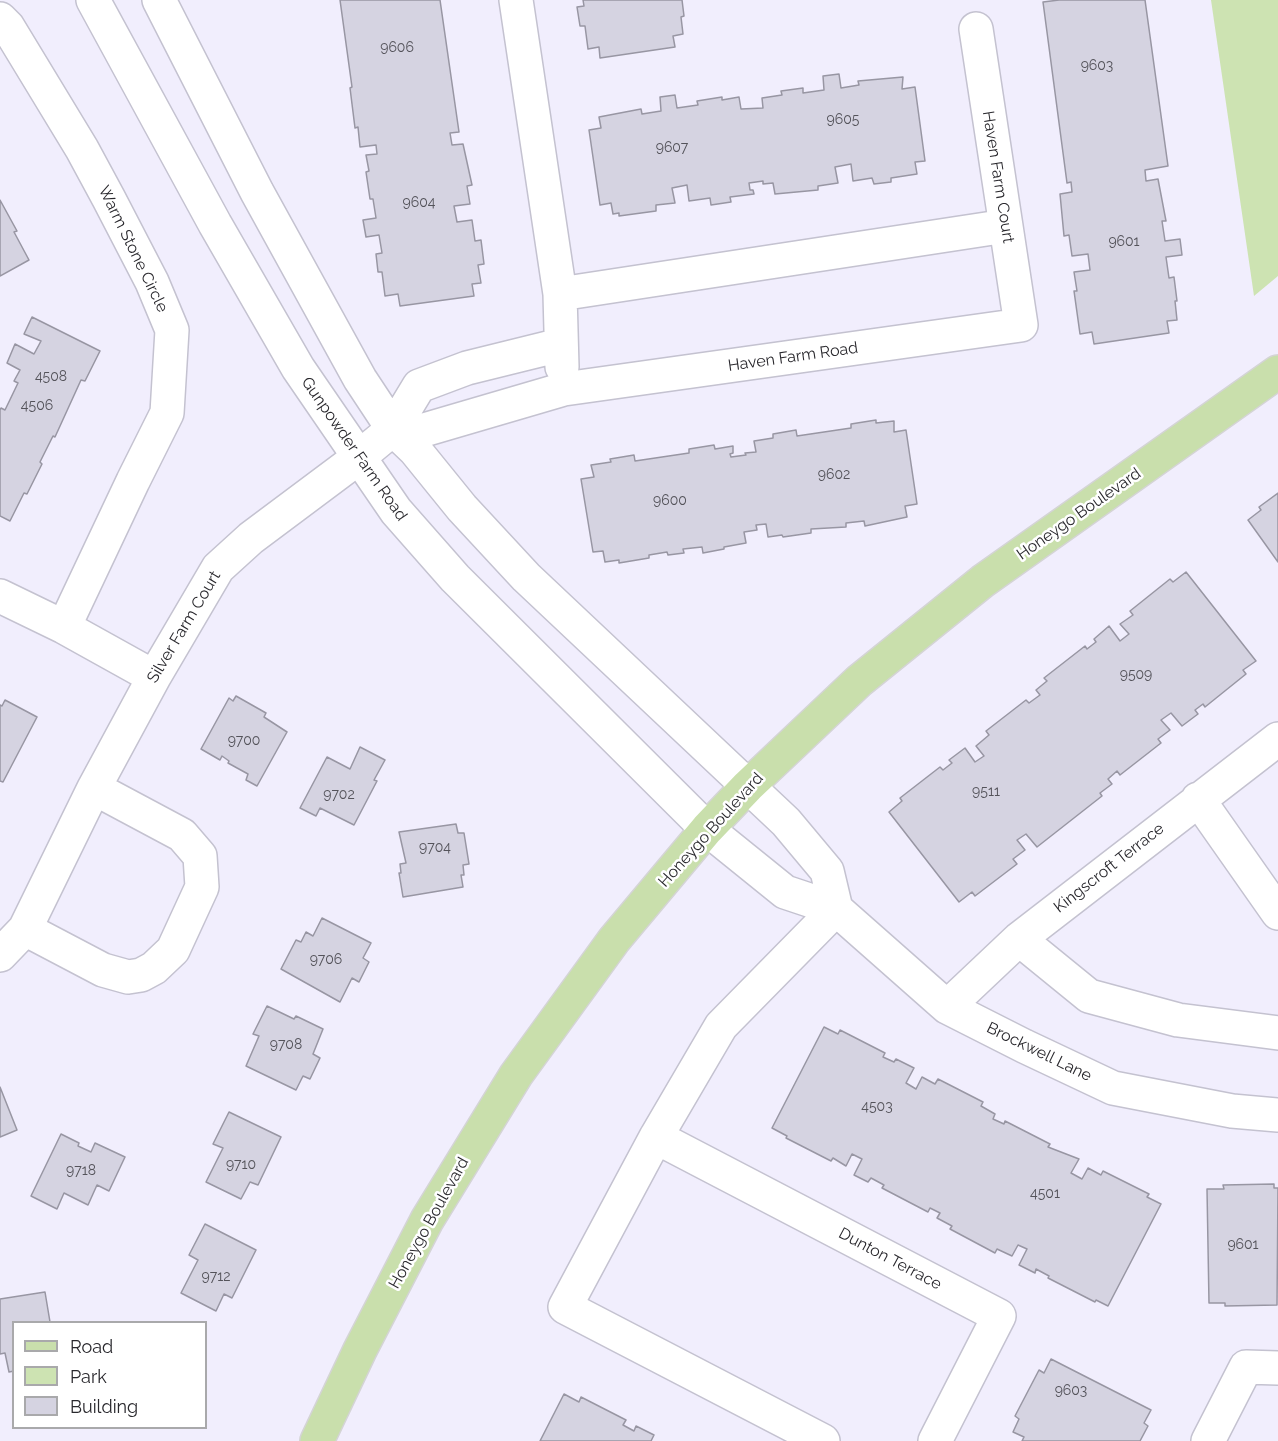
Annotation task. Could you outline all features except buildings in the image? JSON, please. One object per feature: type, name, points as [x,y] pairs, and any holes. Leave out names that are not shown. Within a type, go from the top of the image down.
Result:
[{"type":"main road","name":"Honeygo Boulevard","points":[[317,1441],[360,1350],[427,1220],[516,1075],[614,940],[707,829],[748,786],[859,681],[983,581],[1278,372]]},
{"type":"street","name":"Gunpowder Farm Road","points":[[93,0],[215,224],[298,368],[396,511],[455,578],[707,829]]},
{"type":"street","points":[[159,0],[257,192],[360,379],[393,429],[415,450],[462,508],[526,577],[786,822],[827,872],[836,909],[721,1026],[656,1137],[565,1307],[823,1441]]},
{"type":"street","points":[[516,0],[560,294],[560,345],[564,390]]},
{"type":"street","name":"Warm Stone Circle","points":[[0,19],[8,27],[82,149],[152,282],[172,330],[167,413],[64,627]]},
{"type":"street","name":"Haven Farm Court","points":[[976,29],[1021,325]]},
{"type":"street","points":[[560,294],[1005,226]]},
{"type":"street","name":"Haven Farm Road","points":[[393,429],[424,430],[564,390],[1021,325]]},
{"type":"street","points":[[393,429],[419,386],[467,368],[560,345]]},
{"type":"street","name":"Silver Farm Court","points":[[0,955],[26,929],[94,788],[154,677],[218,568],[251,538],[393,429]]},
{"type":"street","points":[[0,596],[64,627],[154,677]]},
{"type":"street","name":"Kingscroft Terrace","points":[[947,1007],[1018,939],[1278,739]]},
{"type":"street","points":[[26,929],[103,970],[128,976],[141,975],[154,968],[173,950],[202,887],[200,856],[182,835],[94,788]]},
{"type":"street","points":[[1198,799],[1278,913]]},
{"type":"street","name":"Brockwell Lane","points":[[707,829],[785,892],[836,909],[947,1007],[1113,1088],[1232,1111],[1278,1115]]},
{"type":"street","points":[[1018,939],[1089,996],[1178,1020],[1278,1033]]},
{"type":"street","name":"Dunton Terrace","points":[[656,1137],[999,1316],[935,1441]]},
{"type":"street","points":[[1208,1441],[1246,1367],[1278,1368]]},
{"type":"green space","points":[[1211,0],[1278,0],[1278,276],[1254,296]]}]
